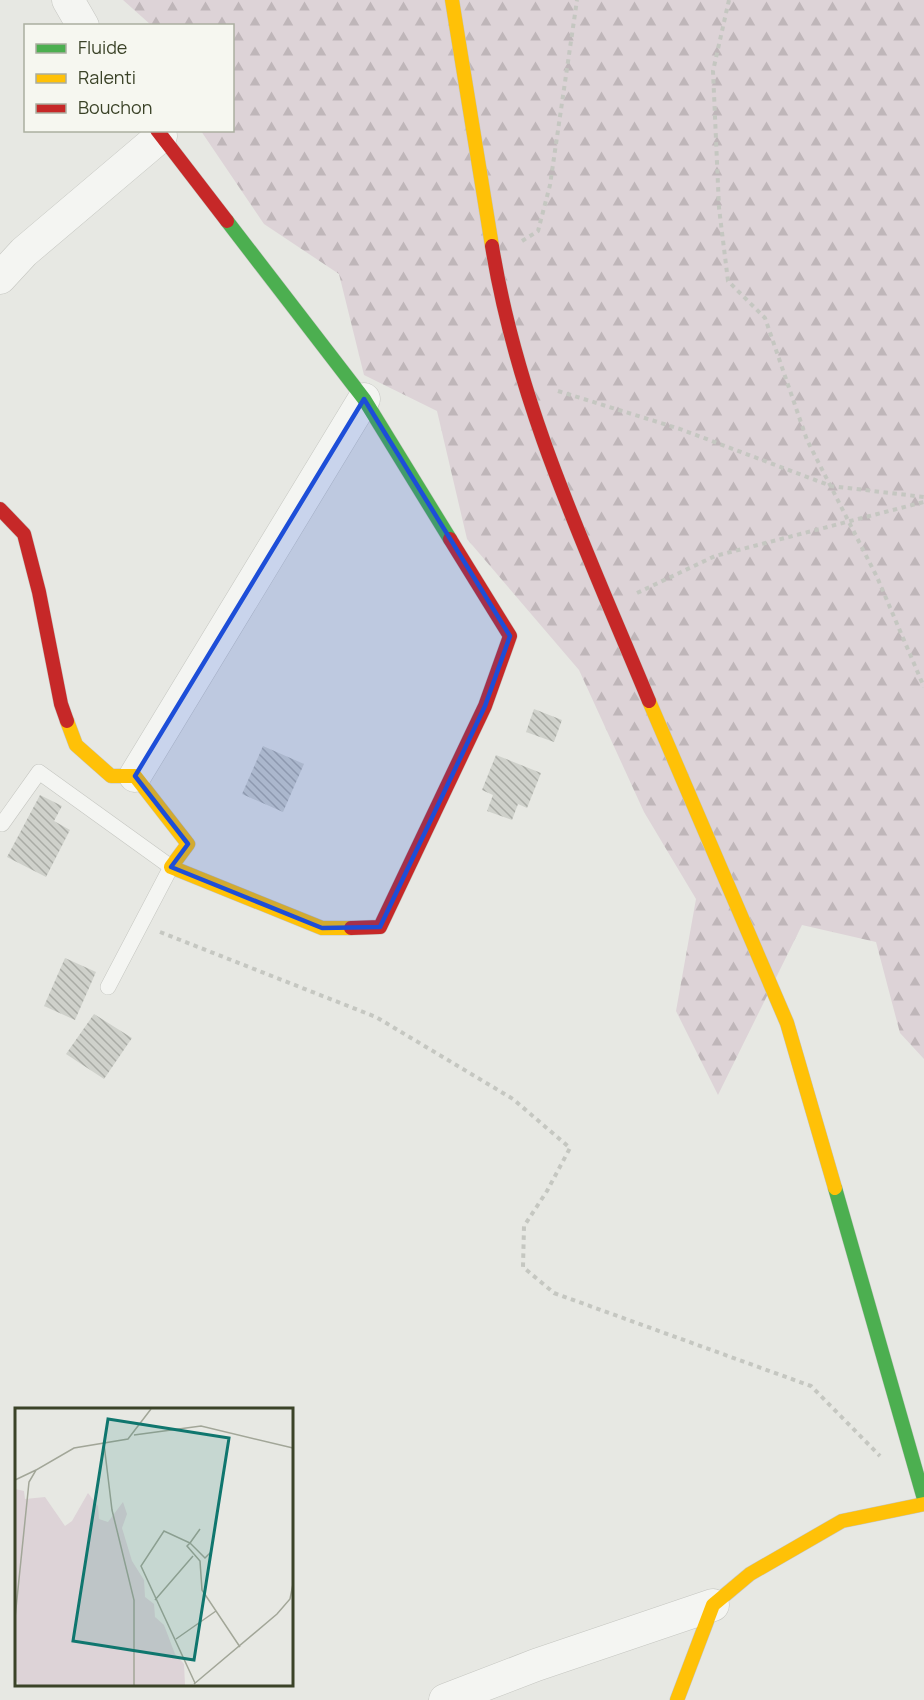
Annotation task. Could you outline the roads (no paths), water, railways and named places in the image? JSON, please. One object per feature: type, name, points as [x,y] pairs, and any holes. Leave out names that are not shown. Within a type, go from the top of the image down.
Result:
[{"type":"street","points":[[68,0],[82,24]]},
{"type":"street","points":[[445,1700],[536,1665],[712,1605],[750,1574],[842,1521],[924,1501],[788,1023],[667,746],[544,447],[521,379],[494,259],[452,0]]},
{"type":"street","points":[[0,278],[24,252],[159,133],[364,399],[510,636],[485,706],[380,927],[322,928],[171,867],[188,844],[135,776]]},
{"type":"street","points":[[135,776],[364,399]]},
{"type":"street","points":[[0,509],[24,534],[39,592],[61,704],[76,745],[111,777],[135,776]]},
{"type":"street","points":[[677,1700],[712,1605]]},
{"type":"lane","points":[[2,824],[39,772],[171,867],[108,987]]}]
